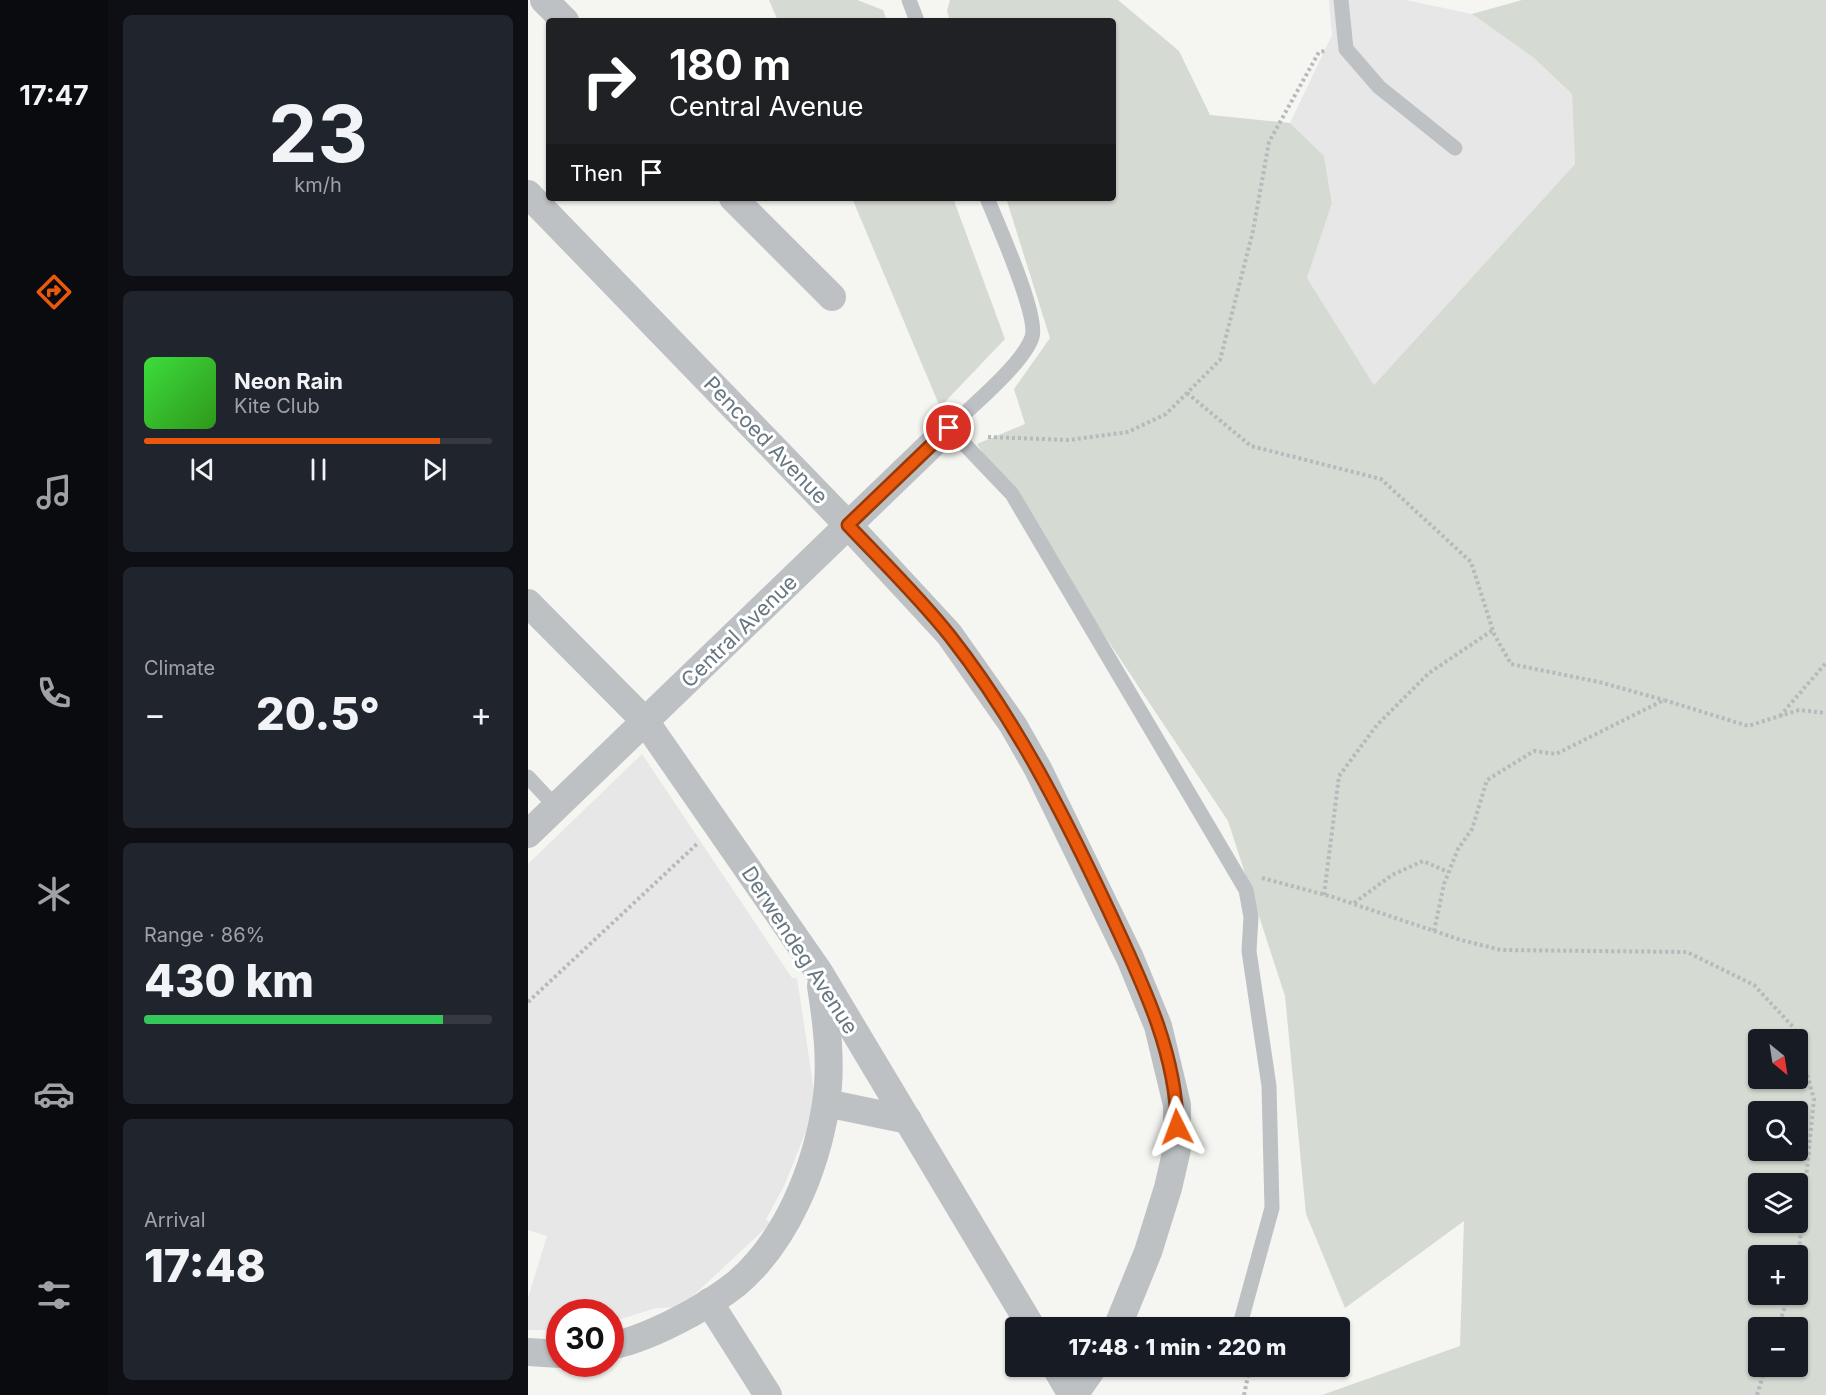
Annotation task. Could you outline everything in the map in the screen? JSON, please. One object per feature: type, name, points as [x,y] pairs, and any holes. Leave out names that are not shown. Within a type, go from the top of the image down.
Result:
[{"type":"street","points":[[544,0],[562,18]]},
{"type":"street","name":"Pencoed Avenue","points":[[528,194],[848,525],[949,634],[1013,725],[1098,888],[1158,1026],[1177,1105],[1177,1149],[1148,1252],[1121,1317]]},
{"type":"street","points":[[736,201],[832,297]]},
{"type":"street","name":"Central Avenue","points":[[528,834],[949,428]]},
{"type":"street","name":"Derwendeg Avenue","points":[[528,603],[645,721],[819,972],[1025,1317]]},
{"type":"street","points":[[624,1341],[669,1326],[737,1283],[761,1258],[783,1226],[804,1182],[826,1103],[828,1030],[819,972]]},
{"type":"street","points":[[826,1103],[908,1120]]},
{"type":"street","points":[[710,1302],[768,1395]]},
{"type":"street","points":[[528,1352],[546,1353]]},
{"type":"street","points":[[1062,1377],[1073,1395],[1086,1377]]},
{"type":"lane","points":[[909,0],[916,18]]},
{"type":"lane","points":[[1341,0],[1345,13],[1346,49],[1379,87],[1455,148]]},
{"type":"lane","points":[[988,201],[1030,308],[1033,336],[1016,362],[949,428],[1012,494],[1246,890],[1251,917],[1249,951],[1269,1086],[1272,1208],[1242,1317]]},
{"type":"lane","points":[[528,777],[556,807]]},
{"type":"path","points":[[949,428],[974,437],[1069,440],[1128,432],[1166,414],[1220,360],[1252,231],[1269,142],[1319,52],[1346,49]]},
{"type":"path","points":[[1187,393],[1251,446],[1381,479],[1471,562],[1493,630],[1511,664],[1599,682],[1748,726],[1799,710],[1826,713]]},
{"type":"path","points":[[1324,895],[1339,776],[1377,725],[1429,673],[1493,630]]},
{"type":"path","points":[[1779,716],[1826,663]]},
{"type":"path","points":[[1434,931],[1448,872],[1458,849],[1472,829],[1487,780],[1534,751],[1556,754],[1664,700]]},
{"type":"path","points":[[528,1002],[717,825]]},
{"type":"path","points":[[1353,904],[1392,875],[1423,861],[1448,872]]},
{"type":"path","points":[[1235,871],[1324,895],[1501,950],[1687,952],[1754,985],[1794,1028],[1814,1099],[1799,1245]]},
{"type":"path","points":[[1244,1395],[1248,1377]]},
{"type":"path","points":[[1757,1395],[1763,1377]]},
{"type":"shaded area","points":[[769,0],[857,0],[883,10],[886,18],[777,18]]},
{"type":"shaded area","points":[[950,0],[1118,0],[1179,51],[1210,115],[1290,123],[1324,156],[1332,203],[1307,278],[1374,385],[1575,164],[1572,94],[1534,58],[1472,14],[1522,0],[1826,0],[1826,1395],[1322,1395],[1460,1346],[1464,1221],[1345,1308],[1306,1214],[1285,996],[1228,821],[977,444],[1025,424],[1014,389],[1050,338],[1007,201],[1116,201],[1116,18],[949,18],[947,11]]},
{"type":"shaded area","points":[[1329,0],[1406,0],[1472,14],[1534,58],[1572,94],[1575,164],[1374,385],[1307,278],[1332,202],[1324,156],[1290,123],[1332,35]]},
{"type":"shaded area","points":[[853,201],[954,201],[1005,339],[940,407]]},
{"type":"shaded area","points":[[642,754],[792,978],[797,978],[815,1098],[807,1129],[784,1186],[766,1219],[770,1224],[681,1307],[656,1308],[624,1318],[624,1299],[546,1299],[546,1330],[528,1330],[528,1298],[547,1236],[528,1230],[528,864]]},
{"type":"route","points":[[949,428],[848,525],[949,634],[1013,725],[1038,769],[1098,888],[1158,1026],[1177,1105],[1177,1127]]}]
